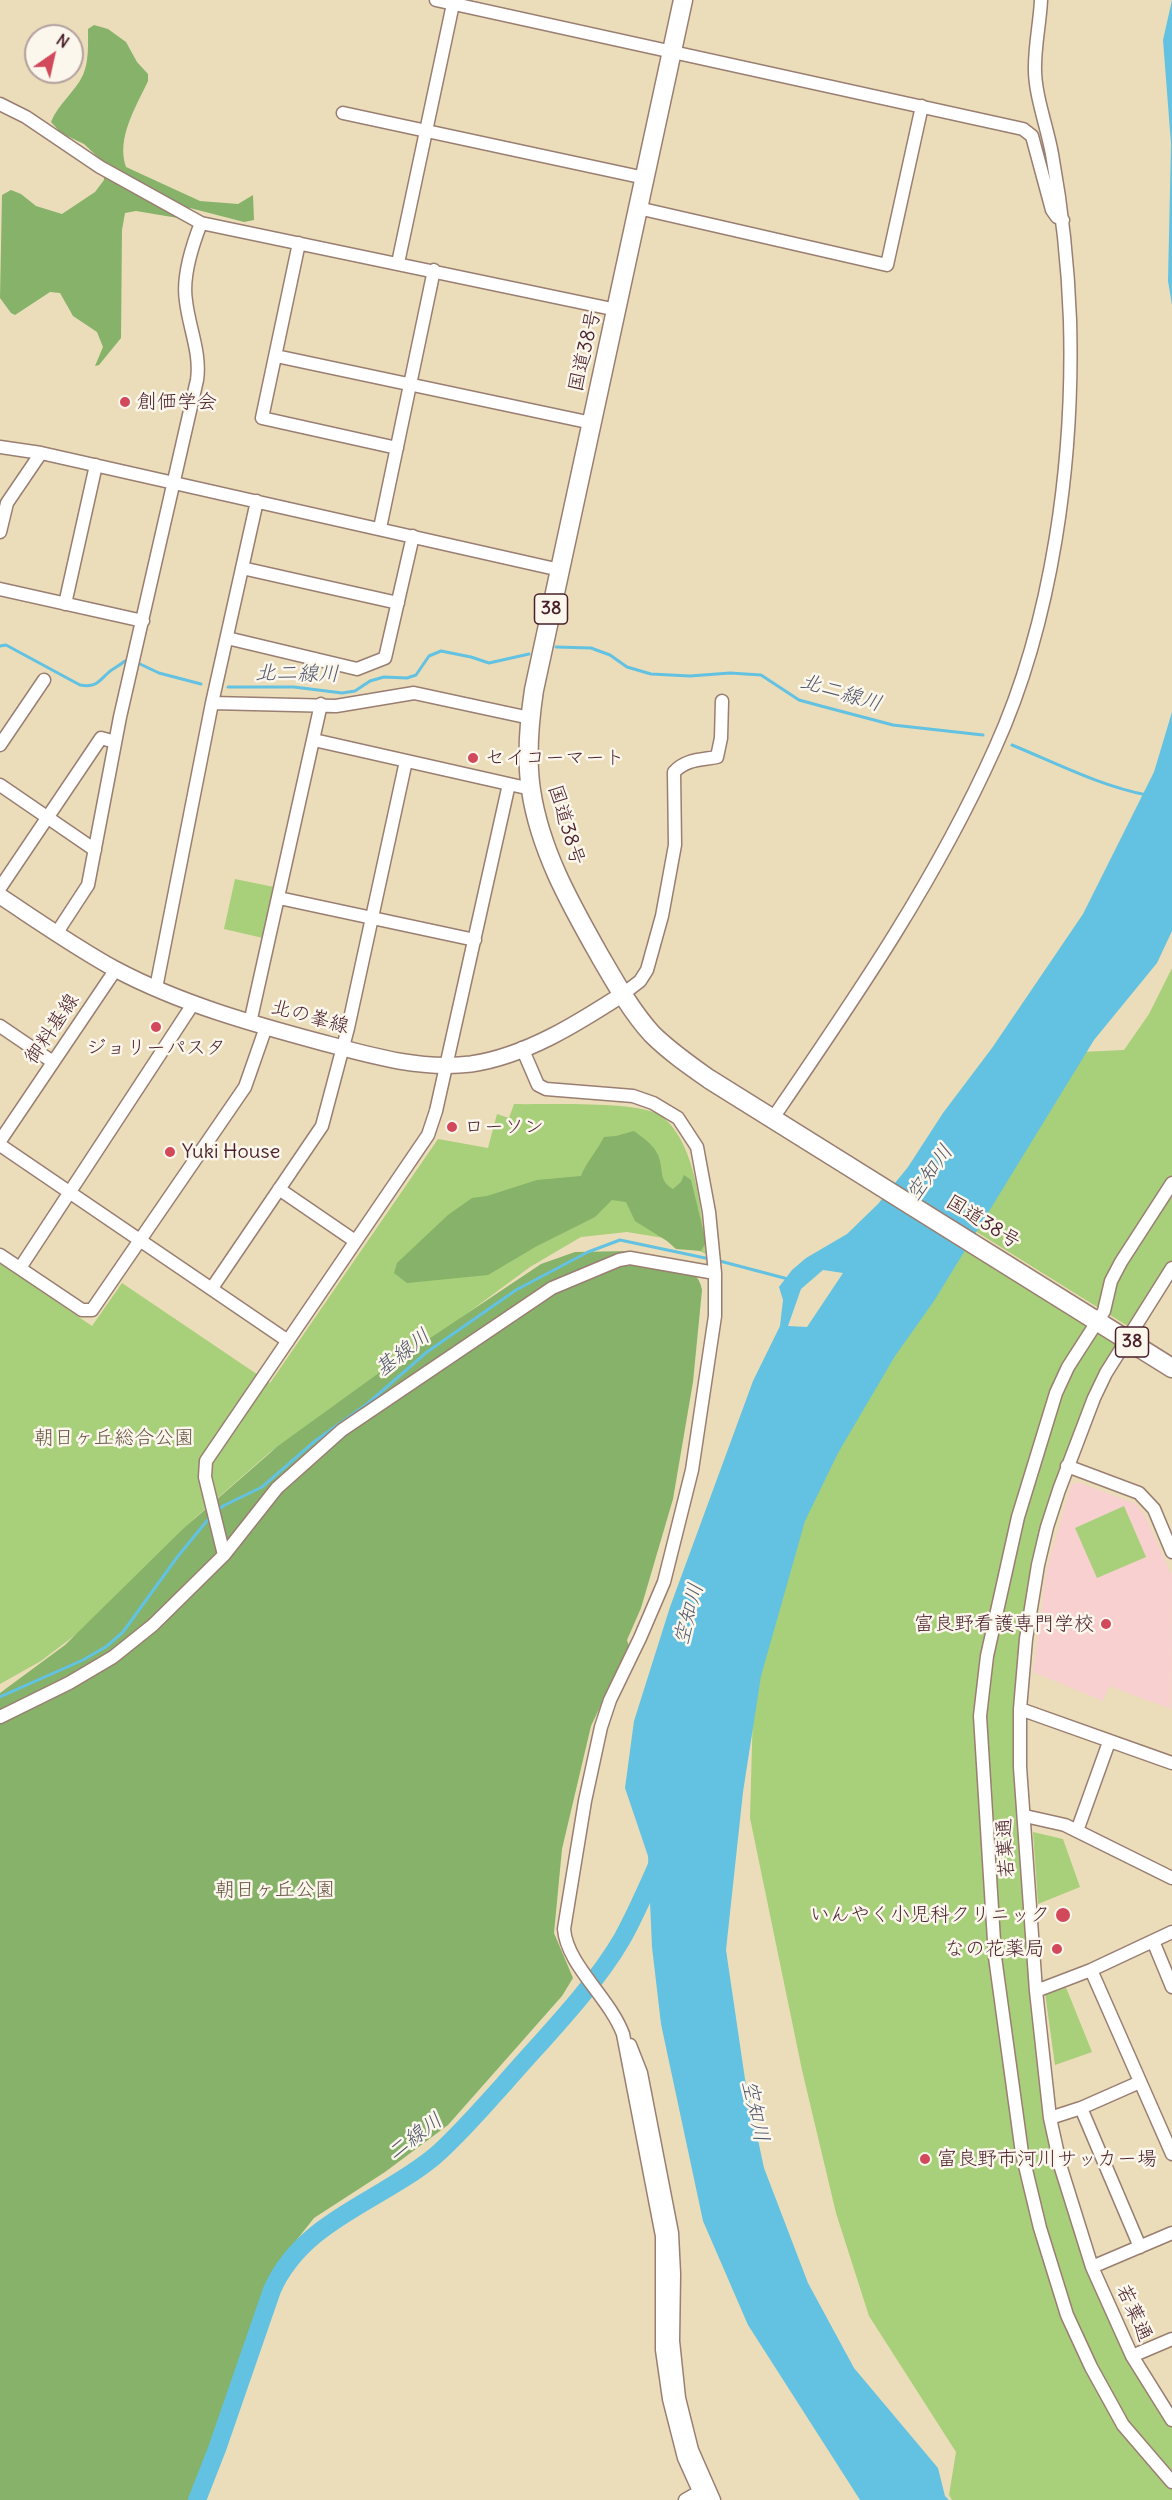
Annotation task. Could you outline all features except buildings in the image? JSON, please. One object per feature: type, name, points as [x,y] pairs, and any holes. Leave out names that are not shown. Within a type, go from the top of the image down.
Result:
[{"type":"highway","name":"国道38号","points":[[683,0],[534,690],[530,718],[531,789],[537,818],[555,872],[623,994],[651,1032],[669,1050],[709,1079],[1172,1368]]},
{"type":"main road","name":"北の峯線","points":[[0,896],[56,934],[116,969],[193,1004],[250,1023],[402,1062],[447,1065],[486,1061],[559,1032],[623,994]]},
{"type":"street","points":[[436,0],[922,106],[1029,132],[1052,210],[1056,217],[1063,220]]},
{"type":"street","points":[[780,1122],[923,889],[995,750],[1025,668],[1043,597],[1058,524],[1069,420],[1070,322],[1063,220],[1034,67],[1041,0]]},
{"type":"street","points":[[398,263],[453,4]]},
{"type":"street","points":[[0,104],[26,117],[100,167],[201,223],[617,310]]},
{"type":"street","points":[[638,208],[887,265],[922,106]]},
{"type":"street","points":[[343,113],[645,178]]},
{"type":"street","points":[[56,934],[88,885],[116,742],[199,366],[184,286],[201,223]]},
{"type":"street","points":[[298,243],[262,418],[397,448]]},
{"type":"street","points":[[380,528],[434,270]]},
{"type":"street","points":[[276,356],[592,423]]},
{"type":"street","points":[[0,447],[96,465],[560,570]]},
{"type":"street","points":[[0,532],[7,503],[41,453]]},
{"type":"street","points":[[65,604],[96,465]]},
{"type":"street","points":[[156,988],[212,703],[257,501]]},
{"type":"street","points":[[227,638],[357,669],[385,658],[413,536]]},
{"type":"street","points":[[242,568],[398,603]]},
{"type":"street","points":[[0,589],[143,621]]},
{"type":"street","points":[[0,745],[44,680]]},
{"type":"street","points":[[212,703],[336,706],[414,693],[530,718]]},
{"type":"street","points":[[623,994],[640,981],[646,970],[662,916],[675,845],[674,772],[689,761],[717,757],[721,738],[722,701]]},
{"type":"street","points":[[250,1023],[321,704]]},
{"type":"street","points":[[0,888],[101,738],[116,742]]},
{"type":"street","points":[[314,740],[531,789]]},
{"type":"street","points":[[212,1288],[322,1126],[373,918],[406,761]]},
{"type":"street","points":[[224,1555],[205,1477],[206,1461],[428,1134],[447,1065],[509,784]]},
{"type":"street","points":[[0,785],[95,850]]},
{"type":"street","points":[[279,898],[475,940]]},
{"type":"street","name":"御料基線","points":[[0,1143],[116,969]]},
{"type":"street","points":[[20,1269],[193,1004]]},
{"type":"street","points":[[0,1026],[53,1062]]},
{"type":"street","points":[[0,1255],[87,1312],[95,1307],[245,1087],[266,1027]]},
{"type":"street","points":[[522,1048],[538,1085],[546,1089],[633,1096],[660,1106],[678,1118],[697,1147],[709,1212],[715,1273],[715,1316],[687,1492],[664,1581],[610,1700],[602,1727],[585,1801],[564,1929],[568,1948],[617,2019],[634,2052],[641,2073],[669,2215],[674,2264],[673,2341],[679,2398],[692,2450],[714,2500]]},
{"type":"street","points":[[0,1143],[288,1341]]},
{"type":"street","points":[[1172,1183],[1121,1262],[1111,1281],[1104,1311],[1094,1319],[1056,1394],[1018,1517],[987,1656],[980,1716],[995,1957],[1022,2153],[1040,2228],[1067,2315],[1096,2377],[1123,2425],[1172,2482]]},
{"type":"street","points":[[279,1189],[355,1241]]},
{"type":"street","points":[[0,1717],[69,1683],[113,1657],[153,1625],[224,1555],[277,1488],[342,1430],[552,1288],[609,1263],[630,1258],[715,1273]]},
{"type":"street","name":"若葉通","points":[[1172,1268],[1106,1373],[1067,1466],[1047,1527],[1038,1565],[1026,1639],[1020,1709],[1020,1767],[1025,1816],[1025,1858],[1036,1991],[1050,2118],[1060,2168],[1092,2267],[1132,2356],[1172,2420]]},
{"type":"street","points":[[1067,1466],[1139,1494],[1154,1509],[1172,1552]]},
{"type":"street","points":[[1020,1709],[1172,1763]]},
{"type":"street","points":[[1077,1831],[1109,1742]]},
{"type":"street","points":[[1025,1816],[1065,1825],[1172,1878]]},
{"type":"street","points":[[1036,1991],[1091,1970],[1172,1932]]},
{"type":"street","points":[[1153,1941],[1172,1987]]},
{"type":"street","points":[[1091,1970],[1172,2154]]},
{"type":"street","points":[[623,2034],[662,2236],[662,2350],[665,2375],[684,2458],[701,2496],[686,2500]]},
{"type":"street","points":[[1050,2118],[1081,2108],[1140,2082]]},
{"type":"street","points":[[1081,2108],[1140,2247]]},
{"type":"street","points":[[1092,2267],[1172,2233]]},
{"type":"street","points":[[1132,2356],[1172,2339]]},
{"type":"shaded area","name":"富良野看護専門学校","points":[[1078,1482],[1136,1504],[1145,1516],[1172,1576],[1171,1709],[1109,1686],[1103,1701],[1033,1672],[1047,1568],[1071,1485]]},
{"type":"green space","points":[[94,25],[108,29],[126,42],[137,62],[148,74],[148,81],[125,134],[126,167],[200,201],[238,204],[253,195],[254,220],[244,222],[190,208],[178,218],[136,211],[125,213],[122,230],[121,338],[99,365],[95,366],[103,347],[97,332],[73,316],[60,293],[50,292],[15,315],[0,298],[2,195],[11,190],[21,194],[36,206],[62,214],[95,192],[104,180],[103,162],[84,144],[61,133],[51,122],[78,84],[84,84],[88,29]]},
{"type":"green space","points":[[235,879],[274,887],[263,938],[224,929]]},
{"type":"green space","points":[[1172,968],[1172,1268],[1134,1330],[967,1226],[1081,1052],[1124,1050],[1149,1014]]},
{"type":"green space","name":"朝日ヶ丘総合公園","points":[[514,1104],[615,1106],[636,1108],[663,1117],[674,1129],[690,1162],[699,1200],[706,1254],[676,1240],[627,1232],[581,1237],[530,1267],[415,1352],[269,1453],[196,1517],[95,1620],[41,1661],[0,1684],[0,1263],[92,1326],[122,1283],[270,1383],[438,1139],[488,1148],[497,1114],[509,1118]]},
{"type":"green space","points":[[634,1131],[656,1151],[663,1178],[668,1186],[673,1189],[681,1182],[684,1175],[691,1180],[706,1242],[701,1251],[676,1249],[635,1221],[626,1202],[612,1200],[595,1217],[537,1246],[488,1275],[407,1283],[394,1273],[397,1263],[448,1215],[472,1198],[487,1196],[537,1180],[581,1176],[604,1137]]},
{"type":"green space","points":[[958,1241],[1123,1347],[1106,1373],[1047,1527],[1020,1709],[1050,2118],[1092,2267],[1172,2420],[1172,2500],[952,2500],[949,2495],[956,2452],[869,2316],[836,2213],[802,2070],[750,1818],[754,1674],[813,1481]]},
{"type":"green space","name":"朝日ヶ丘公園","points":[[631,1251],[663,1258],[684,1266],[699,1280],[702,1290],[693,1382],[673,1499],[641,1608],[627,1640],[629,1646],[591,1726],[562,1849],[554,1933],[573,1978],[562,1996],[448,2125],[385,2172],[314,2218],[276,2266],[207,2455],[188,2500],[0,2500],[0,1693],[65,1645],[184,1528],[278,1446],[390,1365],[541,1264],[575,1252]]},
{"type":"green space","points":[[1124,1506],[1146,1557],[1097,1578],[1075,1528]]},
{"type":"green space","points":[[1033,1832],[1063,1839],[1080,1887],[1038,1904]]},
{"type":"green space","points":[[1065,1985],[1092,2052],[1055,2065],[1045,1993]]},
{"type":"water","points":[[1172,0],[1172,305],[1168,281],[1171,144],[1163,40]]},
{"type":"water","name":"空知川","points":[[1172,712],[1172,931],[1157,963],[1094,1040],[934,1301],[895,1356],[838,1453],[805,1521],[761,1676],[743,1792],[726,1950],[745,2079],[764,2168],[808,2283],[854,2368],[938,2468],[945,2496],[949,2500],[860,2500],[748,2325],[703,2221],[661,2024],[652,1947],[648,1856],[625,1788],[634,1721],[670,1607],[753,1381],[780,1326],[783,1300],[779,1287],[792,1270],[806,1258],[847,1234],[878,1204],[908,1167],[943,1113],[992,1048],[1083,914],[1154,772]],"holes":[[[823,1270],[843,1273],[807,1327],[788,1326],[801,1289]]]},
{"type":"waterway","name":"北二線川","points":[[0,646],[6,645],[85,686],[96,683],[125,661]]},
{"type":"waterway","name":"北二線川","points":[[556,647],[591,648],[610,655],[627,667],[651,674],[761,675],[799,700],[821,706],[893,725],[983,735]]},
{"type":"waterway","name":"北二線川","points":[[228,687],[294,687],[342,693],[355,691],[370,681],[384,677],[407,678],[416,675],[429,656],[441,651],[489,663],[529,654]]},
{"type":"waterway","name":"北二線川","points":[[140,664],[159,673],[201,684]]},
{"type":"waterway","name":"北二線川","points":[[1012,745],[1095,780],[1147,795]]},
{"type":"waterway","name":"基線川","points":[[216,1512],[223,1506],[262,1487],[315,1441],[367,1404],[427,1352],[516,1290],[588,1252],[620,1240],[710,1259]]},
{"type":"waterway","name":"基線川","points":[[716,1260],[788,1279]]},
{"type":"waterway","name":"基線川","points":[[0,1697],[83,1660],[107,1646],[123,1632],[178,1556],[211,1516]]},
{"type":"waterway","name":"二線川","points":[[197,2500],[272,2290],[286,2266],[303,2246],[323,2229],[435,2156],[470,2121],[597,1977],[627,1930],[659,1861]]},
{"type":"place","name":"創価学会","points":[[125,402]]},
{"type":"place","name":"セイコーマート","points":[[473,758]]},
{"type":"place","name":"ジョリーパスタ","points":[[156,1027]]},
{"type":"place","name":"ローソン","points":[[452,1127]]},
{"type":"place","name":"Yuki House","points":[[170,1152]]},
{"type":"place","name":"富良野看護専門学校","points":[[1106,1624]]},
{"type":"place","name":"いんやく小児科クリニック","points":[[1063,1915]]},
{"type":"place","name":"なの花薬局","points":[[1057,1949]]},
{"type":"place","name":"富良野市河川サッカー場","points":[[925,2159]]}]
